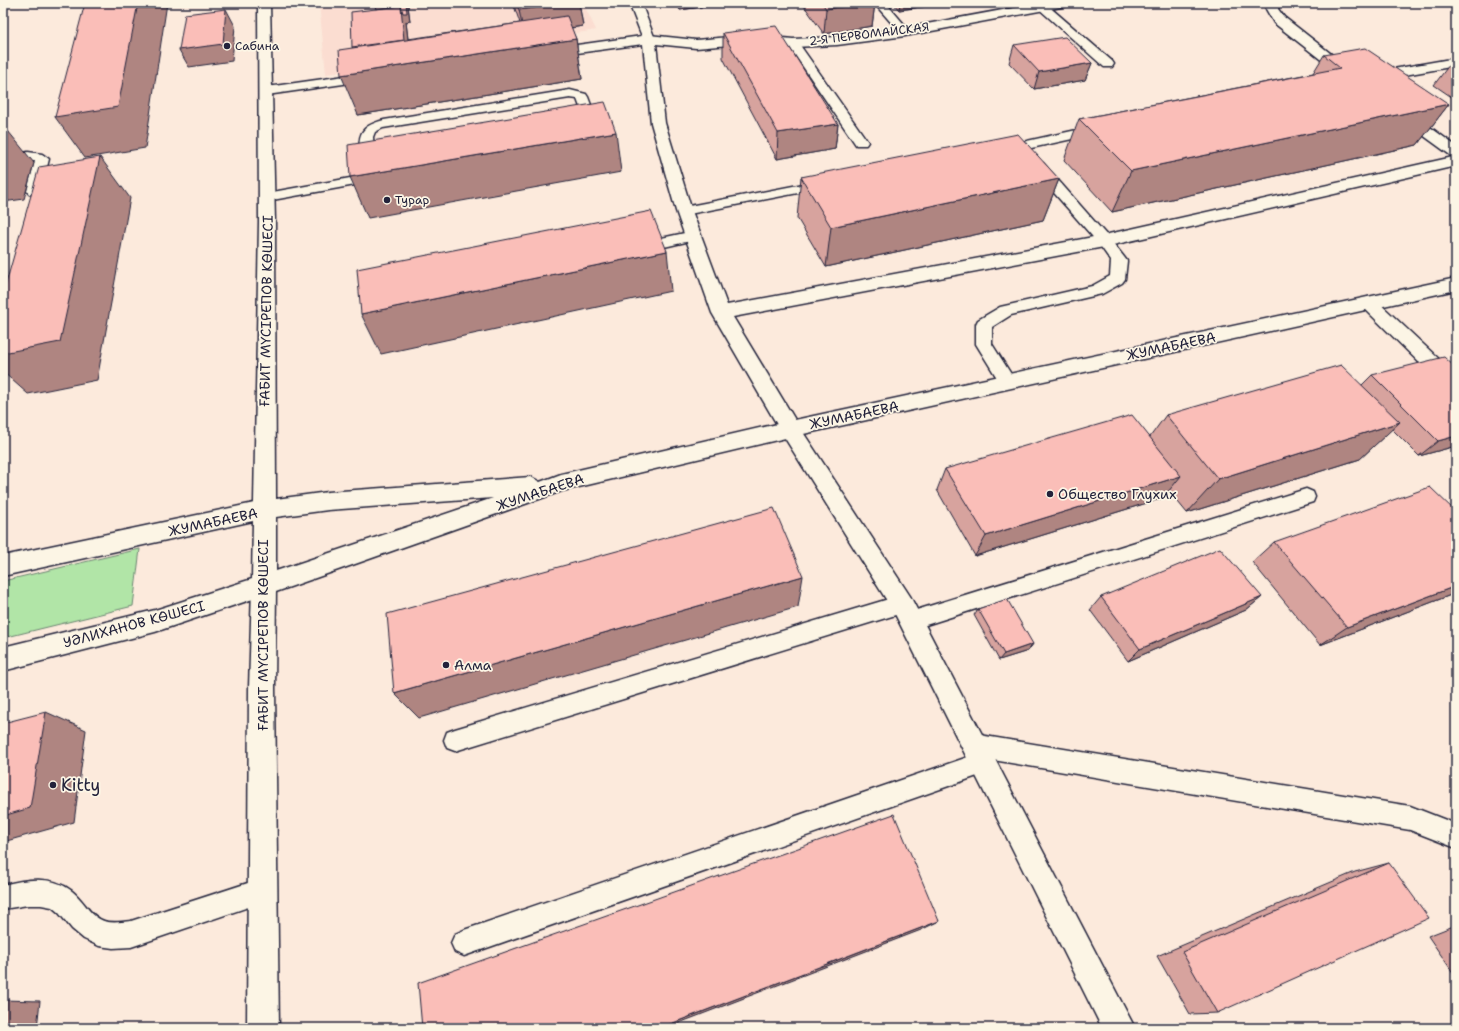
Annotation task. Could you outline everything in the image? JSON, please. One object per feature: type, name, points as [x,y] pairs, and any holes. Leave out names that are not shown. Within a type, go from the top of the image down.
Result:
[{"type":"street","name":"ҒАБИТ МҮСІРЕПОВ КӨШЕСІ","points":[[263,1028],[262,688],[267,197],[267,91],[264,3]]},
{"type":"street","name":"2-Я ПЕРВОМАЙСКАЯ","points":[[538,54],[649,39],[696,44],[752,39],[793,43],[837,41],[905,32],[1061,3]]},
{"type":"street","points":[[1274,3],[1272,9],[1279,20],[1360,81]]},
{"type":"street","points":[[649,39],[658,123],[684,211],[721,313],[790,429],[906,612],[1119,1028]]},
{"type":"street","points":[[267,91],[388,74]]},
{"type":"street","points":[[1393,107],[1456,153]]},
{"type":"street","points":[[721,313],[1104,241],[1456,161]]},
{"type":"street","name":"ЖУМАБАЕВА","points":[[264,586],[561,483],[790,429],[1456,284]]},
{"type":"street","points":[[1369,303],[1456,387]]},
{"type":"street","name":"ЖУМАБАЕВА","points":[[3,566],[264,510],[328,501],[561,483]]},
{"type":"street","name":"УӘЛИХАНОВ КӨШЕСІ","points":[[3,659],[155,621],[264,586]]},
{"type":"lane","points":[[635,3],[649,39]]},
{"type":"lane","points":[[880,3],[905,32]]},
{"type":"lane","points":[[1042,6],[1108,64]]},
{"type":"lane","points":[[793,43],[861,142]]},
{"type":"lane","points":[[1334,78],[1360,81],[1456,62]]},
{"type":"lane","points":[[370,178],[366,137],[367,133],[370,129],[384,124],[570,94],[582,97],[594,127],[594,132],[586,139]]},
{"type":"lane","points":[[990,153],[1114,126]]},
{"type":"lane","points":[[1008,382],[984,344],[984,324],[1006,311],[1097,290],[1117,279],[1119,261],[1104,241],[1021,147]]},
{"type":"lane","points":[[3,161],[31,157],[38,157],[42,159],[29,207]]},
{"type":"lane","points":[[267,197],[393,174]]},
{"type":"lane","points":[[684,211],[833,182]]},
{"type":"lane","points":[[624,251],[694,236]]},
{"type":"lane","points":[[455,740],[1306,497]]},
{"type":"lane","points":[[464,943],[978,754],[1410,818],[1456,836]]},
{"type":"lane","points":[[3,897],[39,891],[55,895],[66,901],[80,920],[91,930],[103,936],[116,936],[130,934],[263,890]]},
{"type":"shaded area","points":[[319,3],[583,3],[596,30],[326,74]]},
{"type":"green space","points":[[140,549],[133,606],[3,638],[3,581]]},
{"type":"building","points":[[85,3],[138,3],[118,107],[55,117]]},
{"type":"building","points":[[375,3],[406,3],[407,13],[403,13],[401,6],[376,9]]},
{"type":"building","points":[[516,3],[568,3],[519,10]]},
{"type":"building","points":[[822,3],[867,3],[826,9]]},
{"type":"building","points":[[401,6],[404,40],[352,47],[351,12]]},
{"type":"building","points":[[226,9],[223,44],[179,50],[185,14]]},
{"type":"building","points":[[567,16],[576,39],[341,75],[339,50]]},
{"type":"building","points":[[776,26],[838,124],[778,133],[723,33]]},
{"type":"building","points":[[1065,37],[1092,63],[1039,72],[1014,45]]},
{"type":"building","points":[[1365,48],[1449,104],[1131,171],[1079,119],[1340,68],[1324,55]]},
{"type":"building","points":[[605,102],[616,132],[350,177],[348,145]]},
{"type":"building","points":[[8,131],[3,149],[3,132]]},
{"type":"building","points":[[1018,134],[1059,179],[831,227],[801,177]]},
{"type":"building","points":[[100,157],[60,342],[3,353],[3,294],[39,167]]},
{"type":"building","points":[[651,211],[667,251],[361,314],[357,269]]},
{"type":"building","points":[[1444,357],[1456,368],[1456,436],[1438,441],[1372,375]]},
{"type":"building","points":[[1341,365],[1400,422],[1218,479],[1166,415]]},
{"type":"building","name":"Общество Глухих","points":[[1132,415],[1181,476],[986,536],[945,469]]},
{"type":"building","points":[[1430,487],[1456,512],[1456,586],[1347,627],[1274,542]]},
{"type":"building","points":[[774,508],[803,576],[394,693],[387,614]]},
{"type":"building","points":[[1220,548],[1262,597],[1140,649],[1101,597]]},
{"type":"building","points":[[1007,599],[1033,644],[1004,654],[978,609]]},
{"type":"building","points":[[46,712],[30,808],[3,816],[3,723]]},
{"type":"building","points":[[894,814],[939,921],[660,1028],[422,1028],[418,983]]},
{"type":"building","points":[[1389,863],[1429,918],[1217,1013],[1182,952]]},
{"type":"place","name":"Сабина","points":[[227,46]]},
{"type":"place","name":"Турар","points":[[387,200]]},
{"type":"place","name":"Общество Глухих","points":[[1050,494]]},
{"type":"place","name":"Алма","points":[[446,665]]},
{"type":"place","name":"Kitty","points":[[53,785]]}]
